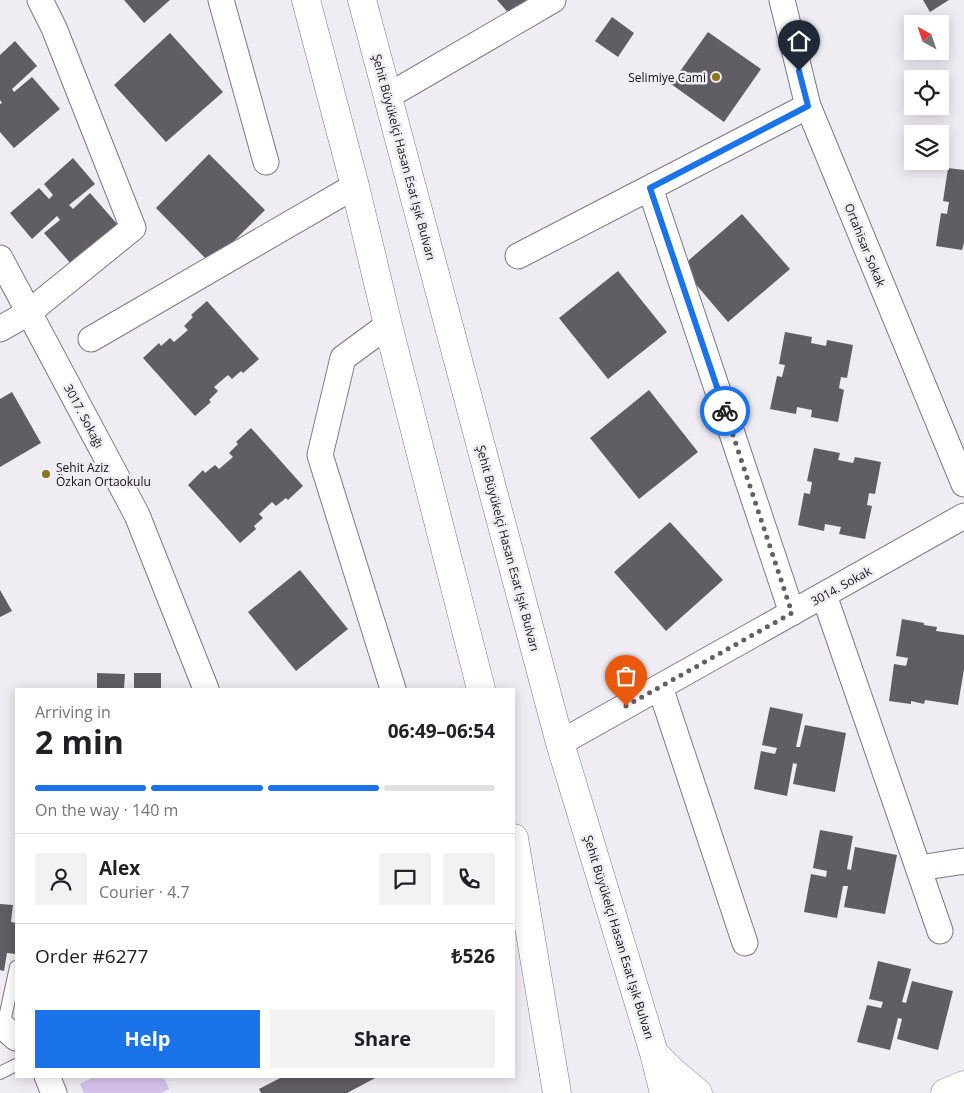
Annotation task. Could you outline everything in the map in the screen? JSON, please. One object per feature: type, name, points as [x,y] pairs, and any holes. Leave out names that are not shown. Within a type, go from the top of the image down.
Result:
[{"type":"main road","points":[[306,0],[355,186],[388,325],[481,688]]},
{"type":"main road","name":"Şehit Büyükelçi Hasan Esat Işık Bulvarı","points":[[362,0],[560,743],[654,1053],[664,1093]]},
{"type":"main road","points":[[515,844],[557,1093]]},
{"type":"main road","points":[[654,1053],[698,1093]]},
{"type":"main road","points":[[945,1093],[964,1085]]},
{"type":"street","points":[[0,329],[28,314],[133,228],[54,28],[40,0]]},
{"type":"street","points":[[221,0],[266,162]]},
{"type":"street","points":[[388,96],[553,0]]},
{"type":"street","name":"Ortahisar Sokak","points":[[782,0],[808,106],[964,484]]},
{"type":"street","points":[[518,256],[808,106]]},
{"type":"street","points":[[91,339],[355,186]]},
{"type":"street","points":[[650,188],[792,613]]},
{"type":"street","name":"3017. Sokağı","points":[[0,258],[28,314],[137,515],[206,688]]},
{"type":"street","points":[[388,325],[343,358],[320,455],[393,688]]},
{"type":"street","name":"3014. Sokak","points":[[560,743],[964,516]]},
{"type":"street","points":[[824,595],[940,931]]},
{"type":"street","points":[[660,687],[744,943]]},
{"type":"street","points":[[919,868],[964,861]]},
{"type":"street","points":[[48,1078],[54,1093]]},
{"type":"lane","points":[[6,1030],[15,974]]},
{"type":"lane","points":[[0,1073],[15,1066]]},
{"type":"shaded area","points":[[92,1078],[164,1078],[169,1089],[161,1093],[84,1093],[80,1084]]},
{"type":"building","points":[[124,0],[170,0],[144,23]]},
{"type":"building","points":[[497,0],[532,0],[513,18]]},
{"type":"building","points":[[923,0],[949,0],[930,12]]},
{"type":"building","points":[[612,17],[634,33],[618,57],[595,41]]},
{"type":"building","name":"Selimiye Cami","points":[[708,32],[761,69],[724,122],[671,84]]},
{"type":"building","points":[[170,33],[223,92],[166,142],[114,85]]},
{"type":"building","points":[[15,41],[37,66],[12,89],[14,92],[32,77],[60,109],[14,148],[0,132],[0,104],[2,103],[0,100],[0,55]]},
{"type":"building","points":[[209,154],[265,210],[211,264],[156,208]]},
{"type":"building","points":[[73,158],[95,184],[69,205],[73,209],[90,193],[118,225],[72,265],[44,233],[60,220],[57,216],[32,239],[10,213],[39,188],[49,199],[53,195],[44,184]]},
{"type":"building","points":[[949,168],[964,170],[964,243],[962,250],[936,246],[941,213],[947,214],[949,202],[943,201],[948,170]]},
{"type":"building","points":[[742,214],[790,269],[728,322],[681,267]]},
{"type":"building","points":[[618,271],[667,332],[608,379],[559,318]]},
{"type":"building","points":[[207,301],[259,359],[243,373],[241,371],[232,379],[228,375],[214,387],[218,391],[209,400],[211,402],[195,416],[143,358],[159,343],[161,346],[170,338],[174,342],[188,330],[184,326],[193,317],[191,315]]},
{"type":"building","points":[[785,332],[812,337],[811,343],[826,346],[827,340],[853,345],[847,378],[841,377],[839,388],[844,390],[838,422],[811,417],[812,410],[797,407],[796,414],[770,409],[777,376],[782,377],[785,365],[779,364]]},
{"type":"building","points":[[649,390],[698,452],[639,499],[590,438]]},
{"type":"building","points":[[12,392],[41,443],[0,467],[0,399]]},
{"type":"building","points":[[251,428],[303,486],[288,500],[286,498],[276,506],[272,502],[259,514],[263,518],[254,526],[256,529],[240,543],[188,485],[203,470],[205,473],[215,465],[219,469],[233,457],[229,453],[238,444],[236,442]]},
{"type":"building","points":[[814,448],[840,453],[838,460],[853,463],[855,457],[881,462],[875,494],[869,493],[867,505],[872,506],[865,539],[839,534],[841,527],[825,524],[824,531],[798,525],[804,493],[810,494],[812,482],[807,481]]},
{"type":"building","points":[[670,522],[723,580],[666,631],[614,572]]},
{"type":"building","points":[[300,570],[348,629],[296,671],[248,612]]},
{"type":"building","points":[[0,590],[12,611],[0,617]]},
{"type":"building","points":[[902,619],[937,627],[936,631],[964,635],[964,669],[958,705],[925,700],[924,704],[911,701],[911,704],[889,701],[894,664],[906,666],[908,658],[896,656]]},
{"type":"building","points":[[97,673],[125,674],[124,688],[97,688]]},
{"type":"building","points":[[134,673],[161,673],[161,688],[134,688]]},
{"type":"building","points":[[770,707],[803,714],[796,747],[800,747],[805,725],[846,733],[835,792],[793,784],[797,764],[793,763],[787,796],[754,789],[761,751],[775,754],[777,748],[762,745]]},
{"type":"building","points":[[820,830],[853,836],[847,869],[851,870],[855,847],[897,855],[885,914],[844,907],[848,886],[843,886],[837,918],[804,912],[811,874],[826,877],[827,871],[813,868]]},
{"type":"building","points":[[0,904],[13,905],[11,922],[15,923],[15,954],[7,953],[4,971],[0,970]]},
{"type":"building","points":[[878,961],[911,969],[902,1002],[906,1003],[912,981],[953,991],[938,1050],[897,1039],[902,1019],[898,1018],[890,1050],[857,1042],[867,1005],[881,1008],[883,1002],[869,999]]},
{"type":"building","points":[[280,1078],[375,1078],[347,1093],[261,1093],[259,1089]]},
{"type":"way so far","points":[[626,706],[792,613],[725,411]]},
{"type":"place","name":"Selimiye Cami","points":[[716,77]]},
{"type":"place","name":"Şehit Aziz Özkan Ortaokulu","points":[[46,474]]},
{"type":"route","points":[[725,411],[650,188],[808,106],[799,71]]}]
